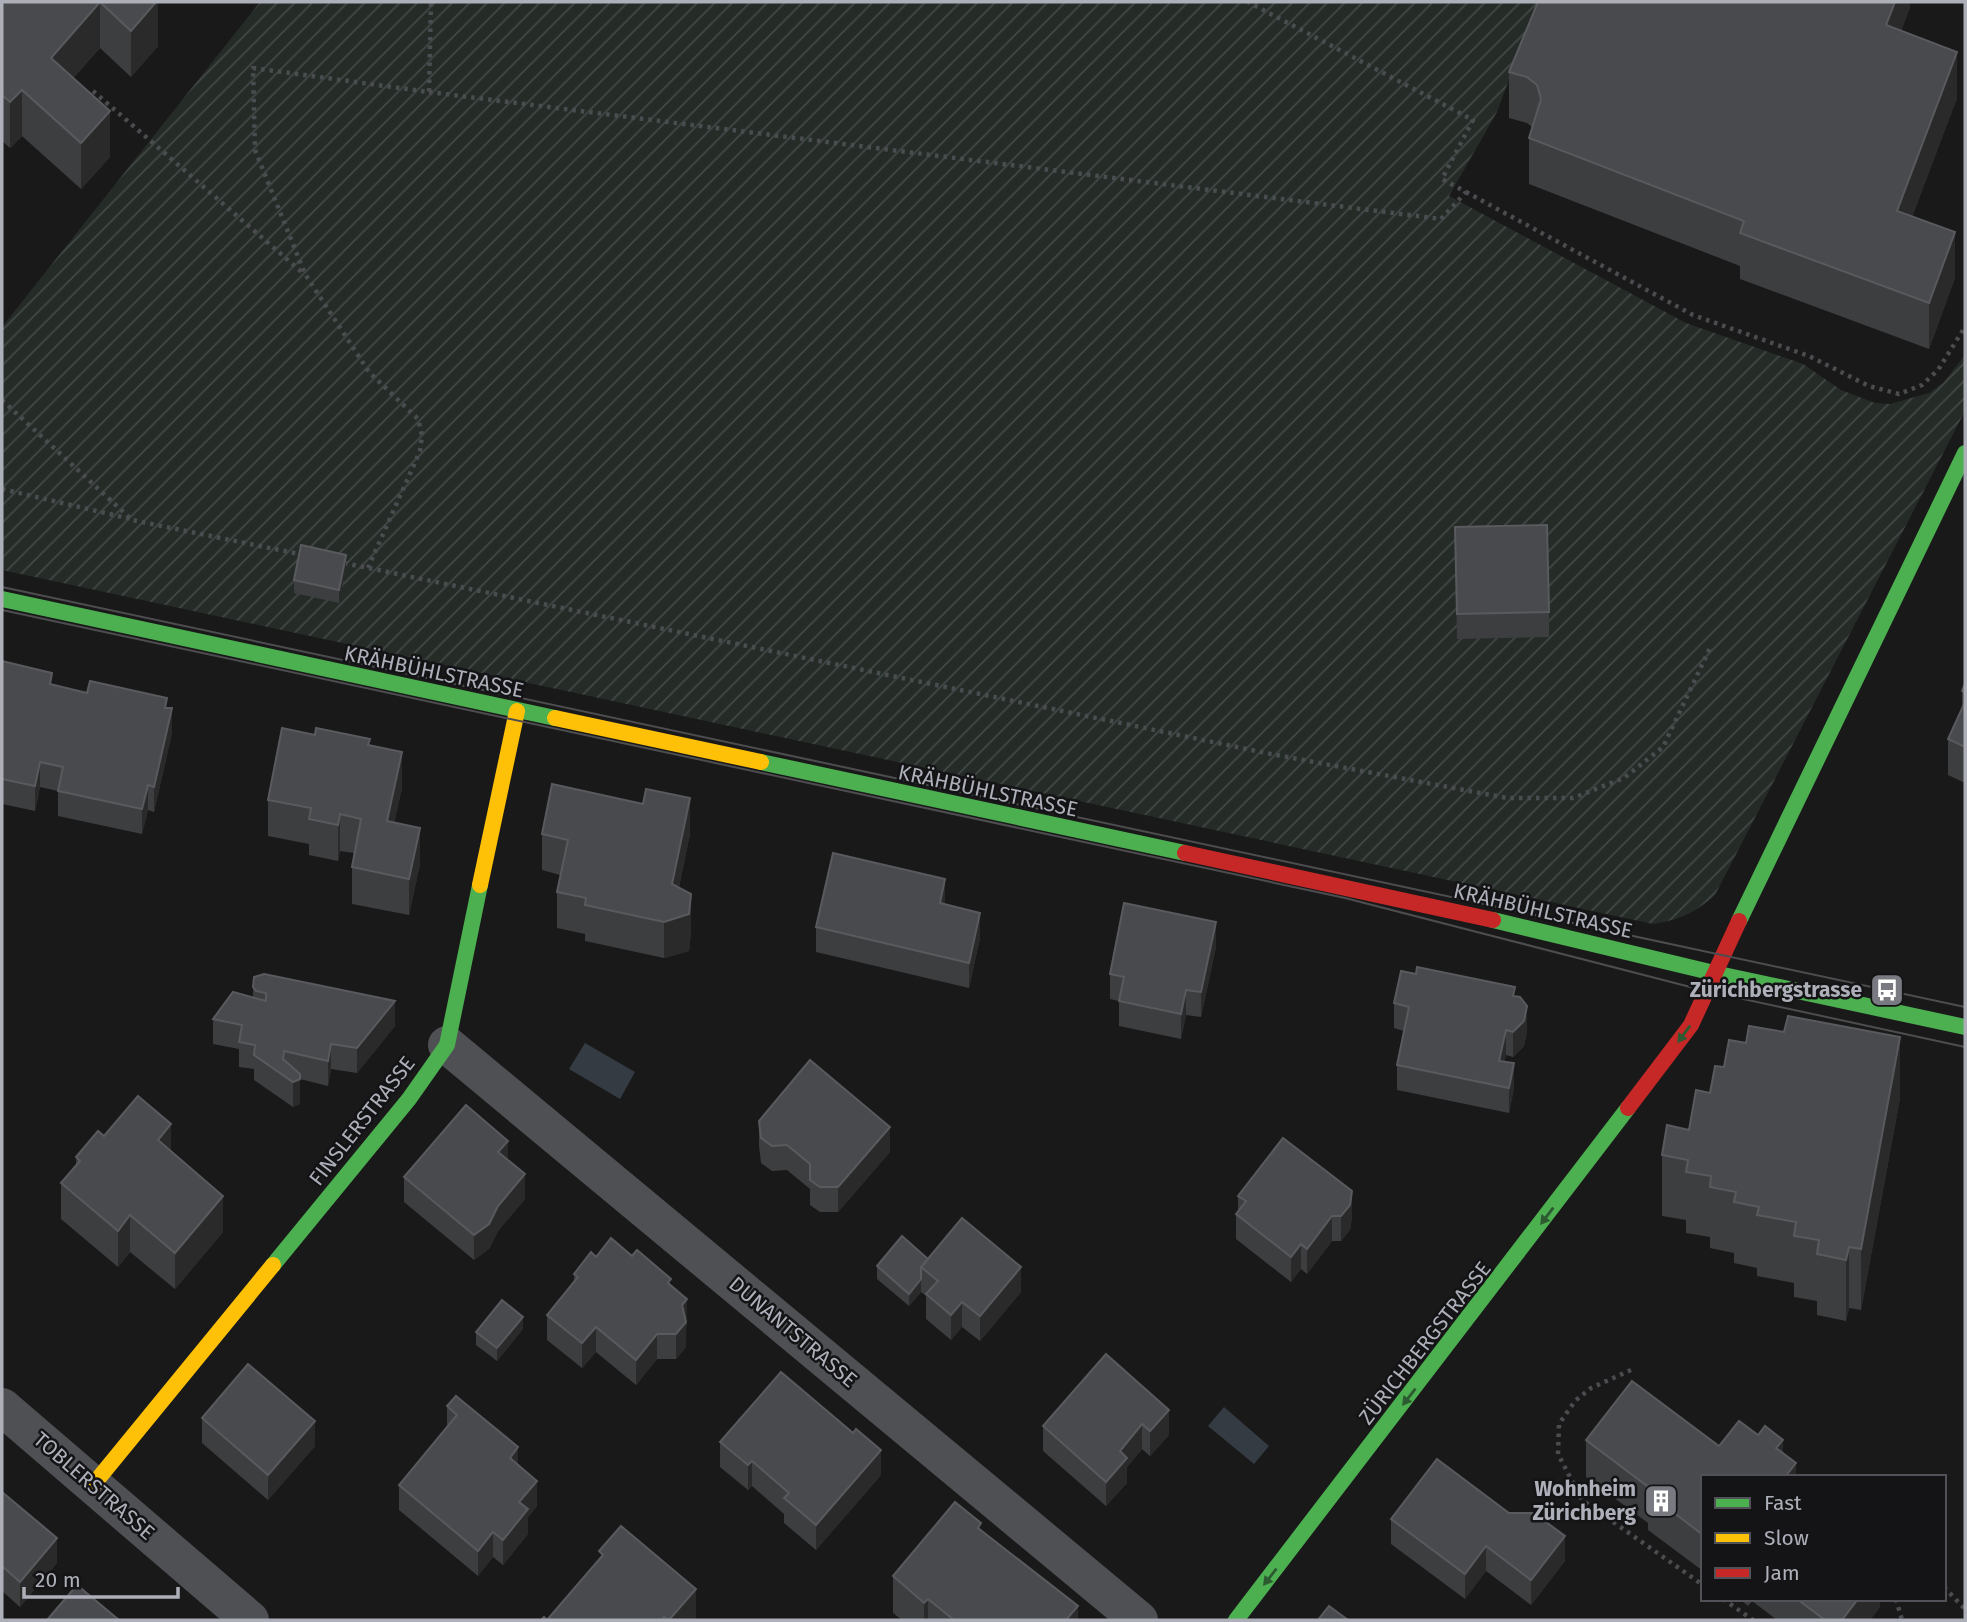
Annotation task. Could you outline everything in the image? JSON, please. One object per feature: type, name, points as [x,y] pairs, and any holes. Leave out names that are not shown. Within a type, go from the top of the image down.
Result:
[{"type":"street","name":"ZÜRICHBERGSTRASSE","points":[[1236,1620],[1498,1282],[1690,1025],[1965,453]]},
{"type":"street","name":"KRÄHBÜHLSTRASSE","points":[[2,599],[1454,911],[1714,973],[1965,1027]]},
{"type":"street","name":"FINSLERSTRASSE","points":[[93,1485],[408,1099],[447,1045],[517,711]]},
{"type":"street","name":"DUNANTSTRASSE","points":[[447,1045],[1139,1620]]},
{"type":"street","name":"TOBLERSTRASSE","points":[[2,1407],[250,1620]]},
{"type":"path","points":[[429,92],[431,2]]},
{"type":"path","points":[[1248,2],[1473,120],[1442,179],[1693,315],[1809,356],[1869,386],[1899,394],[1922,385],[1938,370],[1965,327]]},
{"type":"path","points":[[368,568],[420,451],[422,435],[418,419],[369,372],[305,274],[255,150],[253,68],[1441,219],[1466,192]]},
{"type":"path","points":[[93,91],[305,274]]},
{"type":"path","points":[[2,400],[132,520]]},
{"type":"path","points":[[2,488],[132,520],[316,558]]},
{"type":"path","points":[[342,563],[1271,754],[1507,798],[1573,798],[1624,778],[1663,747],[1710,648]]},
{"type":"path","points":[[1631,1370],[1591,1388],[1575,1401],[1559,1424],[1558,1454],[1583,1500],[1701,1584]]},
{"type":"path","points":[[1946,1589],[1965,1608]]},
{"type":"path","points":[[1726,1601],[1753,1620]]},
{"type":"path","points":[[1897,1601],[1902,1620]]},
{"type":"shaded area","points":[[260,2],[1538,2],[1497,112],[1449,196],[1686,323],[1803,364],[1841,390],[1875,403],[1890,404],[1929,393],[1943,383],[1965,355],[1965,411],[1715,895],[1686,915],[1653,924],[2,570],[2,327]]},
{"type":"shaded area","points":[[585,1043],[635,1072],[620,1099],[569,1069]]},
{"type":"shaded area","points":[[1224,1407],[1269,1446],[1254,1464],[1208,1426]]},
{"type":"building","points":[[2,2],[100,2],[51,58],[110,111],[81,143],[22,90],[10,102],[2,95]]},
{"type":"building","points":[[100,2],[156,2],[131,31]]},
{"type":"building","points":[[1538,2],[1895,2],[1886,25],[1957,52],[1897,211],[1955,232],[1929,303],[1740,233],[1744,221],[1529,138],[1541,99],[1537,85],[1527,77],[1509,72]]},
{"type":"building","points":[[1547,525],[1549,612],[1457,614],[1455,527]]},
{"type":"building","points":[[301,545],[346,555],[339,590],[294,580]]},
{"type":"building","points":[[2,661],[52,673],[50,684],[87,693],[90,681],[167,698],[165,708],[172,708],[154,787],[148,785],[142,809],[58,791],[63,767],[40,762],[35,786],[2,779]]},
{"type":"building","points":[[1965,702],[1965,747],[1948,739]]},
{"type":"building","points":[[282,728],[315,735],[316,728],[370,739],[368,745],[402,752],[387,821],[420,828],[409,879],[352,867],[361,819],[340,814],[338,825],[309,819],[311,808],[268,800]]},
{"type":"building","points":[[552,784],[643,804],[646,789],[690,798],[672,884],[691,894],[689,914],[664,922],[585,905],[586,898],[557,892],[568,840],[542,834]]},
{"type":"building","points":[[833,853],[945,879],[940,903],[980,913],[969,963],[816,927]]},
{"type":"building","points":[[1124,903],[1216,922],[1201,992],[1186,990],[1181,1014],[1119,1001],[1124,977],[1110,974]]},
{"type":"building","points":[[1417,967],[1515,987],[1513,996],[1520,997],[1527,1006],[1524,1021],[1513,1032],[1506,1030],[1499,1061],[1514,1063],[1509,1088],[1397,1065],[1409,1007],[1394,1003],[1401,971],[1416,974]]},
{"type":"building","points":[[264,974],[395,1001],[357,1048],[331,1044],[328,1061],[284,1051],[283,1059],[300,1074],[300,1079],[293,1082],[254,1055],[255,1045],[239,1042],[242,1025],[213,1019],[233,992],[266,1001],[266,993],[256,991],[253,987],[254,977]]},
{"type":"building","points":[[1788,1016],[1900,1037],[1861,1249],[1849,1247],[1846,1260],[1817,1254],[1819,1240],[1794,1236],[1796,1222],[1757,1215],[1759,1207],[1734,1202],[1736,1192],[1710,1187],[1711,1176],[1686,1172],[1688,1160],[1662,1155],[1667,1125],[1689,1130],[1696,1090],[1710,1093],[1715,1066],[1724,1067],[1729,1040],[1746,1043],[1749,1026],[1784,1032]]},
{"type":"building","points":[[810,1060],[890,1127],[838,1187],[820,1187],[810,1180],[810,1164],[787,1145],[772,1146],[761,1138],[759,1121]]},
{"type":"building","points":[[138,1096],[171,1124],[158,1140],[223,1196],[175,1253],[130,1215],[118,1231],[61,1183],[80,1161],[76,1157],[98,1131],[104,1136]]},
{"type":"building","points":[[466,1105],[508,1141],[498,1152],[525,1174],[498,1206],[489,1224],[474,1235],[404,1177]]},
{"type":"building","points":[[1283,1138],[1352,1191],[1350,1205],[1341,1216],[1332,1216],[1307,1249],[1301,1244],[1291,1257],[1236,1214],[1246,1201],[1238,1196]]},
{"type":"building","points":[[962,1218],[1021,1267],[980,1316],[962,1302],[951,1315],[926,1294],[938,1281],[921,1267]]},
{"type":"building","points":[[902,1236],[928,1259],[921,1267],[921,1279],[909,1294],[877,1266]]},
{"type":"building","points":[[611,1238],[632,1256],[637,1250],[671,1279],[668,1283],[687,1299],[682,1305],[686,1322],[676,1334],[657,1334],[636,1360],[596,1327],[582,1343],[547,1315],[578,1277],[574,1274],[591,1252],[596,1257]]},
{"type":"building","points":[[502,1300],[523,1317],[497,1348],[476,1332]]},
{"type":"building","points":[[1106,1354],[1169,1410],[1150,1431],[1142,1424],[1120,1451],[1127,1458],[1106,1482],[1043,1426]]},
{"type":"building","points":[[248,1364],[315,1421],[268,1475],[202,1418]]},
{"type":"building","points":[[781,1372],[853,1433],[856,1429],[881,1450],[816,1525],[784,1498],[789,1493],[752,1461],[748,1465],[720,1442]]},
{"type":"building","points":[[1632,1381],[1719,1446],[1739,1421],[1758,1435],[1765,1426],[1783,1440],[1776,1448],[1796,1463],[1787,1475],[1701,1475],[1701,1533],[1648,1493],[1651,1489],[1586,1440]]},
{"type":"building","points":[[456,1396],[518,1447],[510,1458],[537,1481],[519,1502],[528,1509],[503,1540],[493,1532],[478,1551],[399,1485],[457,1415],[447,1406]]},
{"type":"building","points":[[1437,1459],[1509,1513],[1534,1513],[1565,1536],[1531,1580],[1486,1546],[1465,1574],[1391,1519]]},
{"type":"building","points":[[2,1492],[57,1538],[20,1582],[2,1566]]},
{"type":"building","points":[[955,1502],[981,1523],[978,1528],[1078,1606],[1066,1620],[954,1620],[928,1599],[924,1603],[893,1576]]},
{"type":"building","points":[[621,1526],[696,1589],[669,1620],[664,1617],[662,1620],[547,1620],[603,1555],[599,1551]]},
{"type":"building","points":[[77,1585],[119,1620],[47,1620]]},
{"type":"building","points":[[1800,1601],[1856,1601],[1842,1620],[1825,1620]]},
{"type":"building","points":[[1329,1606],[1348,1620],[1318,1620]]},
{"type":"tram line","points":[[2,587],[1965,1007]]},
{"type":"tram line","points":[[2,610],[1345,898],[1702,990],[1965,1047]]},
{"type":"traffic: fast","points":[[1739,921],[1965,453]]},
{"type":"traffic: fast","points":[[2,599],[555,718]]},
{"type":"traffic: fast","points":[[761,762],[1185,853]]},
{"type":"traffic: fast","points":[[273,1265],[409,1099],[447,1045],[480,885]]},
{"type":"traffic: fast","points":[[1493,920],[1714,973],[1965,1027]]},
{"type":"traffic: fast","points":[[1236,1620],[1628,1108]]},
{"type":"traffic: slow","points":[[480,885],[517,711]]},
{"type":"traffic: slow","points":[[555,718],[761,762]]},
{"type":"traffic: slow","points":[[93,1485],[273,1265]]},
{"type":"traffic: jam","points":[[1185,853],[1493,920]]},
{"type":"traffic: jam","points":[[1628,1108],[1691,1025],[1739,921]]},
{"type":"place","name":"Zürichbergstrasse","points":[[1887,990]]},
{"type":"place","name":"Wohnheim Zürichberg","points":[[1661,1501]]}]
